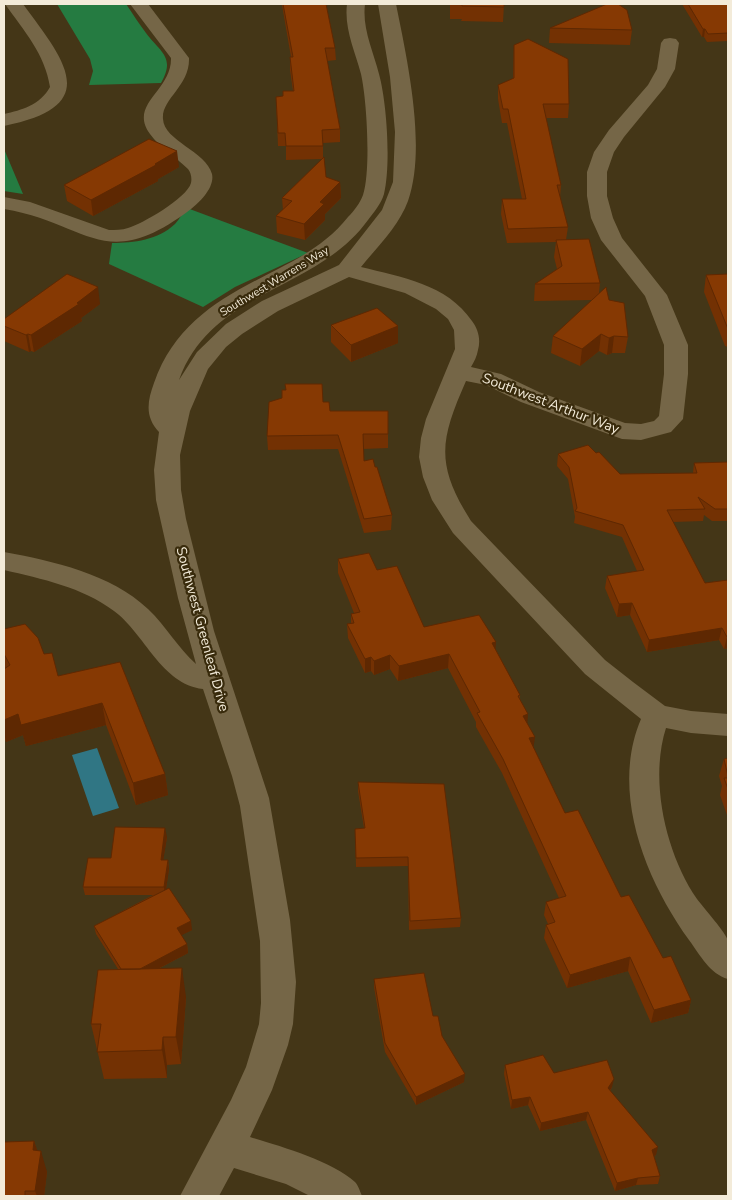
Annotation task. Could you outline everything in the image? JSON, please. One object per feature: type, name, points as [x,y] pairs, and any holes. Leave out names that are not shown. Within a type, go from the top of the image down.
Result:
[{"type":"street","points":[[4,120],[28,114],[41,108],[50,101],[59,87],[56,72],[43,47],[14,4]]},
{"type":"street","points":[[4,203],[23,206],[106,236],[120,238],[141,232],[156,223],[192,197],[200,188],[203,180],[198,167],[156,131],[152,119],[154,108],[172,88],[176,80],[180,71],[180,57],[139,4]]},
{"type":"street","name":"Southwest Warrens Way","points":[[173,430],[166,426],[162,420],[159,412],[160,401],[171,368],[188,340],[229,306],[314,258],[339,241],[366,208],[374,193],[376,177],[373,94],[356,24],[356,4]]},
{"type":"street","points":[[387,4],[402,99],[405,138],[404,170],[397,202],[347,270],[421,292],[445,303],[454,310],[466,328],[468,337],[467,349],[432,434],[432,464],[438,487],[462,527],[595,667],[623,690],[657,714],[691,722],[728,725]]},
{"type":"street","name":"Southwest Arthur Way","points":[[458,372],[493,380],[530,397],[622,431],[641,432],[662,427],[671,419],[676,374],[676,345],[656,295],[612,240],[602,218],[597,196],[597,172],[604,152],[663,75],[666,69],[670,44]]},
{"type":"street","name":"Southwest Greenleaf Drive","points":[[199,1196],[248,1103],[266,1059],[276,1024],[278,982],[277,939],[252,792],[214,679],[191,598],[174,521],[167,474],[173,430],[184,394],[205,357],[219,342],[260,312],[347,270]]},
{"type":"street","points":[[4,561],[49,571],[112,597],[137,615],[187,673],[195,677],[214,679]]},
{"type":"street","points":[[657,714],[649,732],[642,773],[654,842],[674,890],[691,918],[728,965]]},
{"type":"street","points":[[224,1147],[288,1167],[330,1186],[343,1196]]},
{"type":"green space","points":[[57,4],[126,4],[143,30],[161,50],[167,61],[167,67],[161,83],[89,85],[93,71],[90,59]]},
{"type":"green space","points":[[4,149],[23,194],[4,191]]},
{"type":"green space","points":[[187,208],[308,253],[235,287],[203,307],[109,264],[112,243],[145,240],[161,234],[175,224]]},
{"type":"water","points":[[97,748],[119,808],[93,816],[72,755]]},
{"type":"building","points":[[283,4],[326,4],[335,48],[325,48],[340,129],[322,130],[323,146],[286,146],[285,133],[278,133],[276,97],[283,96],[283,91],[294,91],[290,57],[293,57]]},
{"type":"building","points":[[462,4],[504,4],[504,7],[462,6]]},
{"type":"building","points":[[607,4],[618,4],[627,10],[632,30],[550,28]]},
{"type":"building","points":[[688,4],[728,4],[728,33],[708,34]]},
{"type":"building","points":[[528,39],[568,59],[569,104],[543,104],[561,185],[557,185],[568,227],[508,229],[502,199],[526,199],[508,109],[503,109],[498,85],[514,78],[514,45]]},
{"type":"building","points":[[149,139],[177,151],[156,165],[91,200],[64,185]]},
{"type":"building","points":[[324,157],[326,177],[340,182],[320,202],[324,204],[304,224],[276,216],[292,201],[282,198]]},
{"type":"building","points":[[589,239],[600,283],[535,284],[562,266],[556,240]]},
{"type":"building","points":[[67,274],[98,287],[77,303],[79,304],[31,335],[26,335],[4,326],[4,319]]},
{"type":"building","points":[[728,274],[728,329],[706,275]]},
{"type":"building","points":[[606,287],[609,300],[624,303],[628,337],[614,336],[609,338],[601,334],[582,349],[553,336]]},
{"type":"building","points":[[377,308],[398,326],[351,345],[331,325]]},
{"type":"building","points":[[285,384],[322,384],[323,402],[329,402],[330,411],[388,411],[388,434],[363,434],[364,461],[373,459],[392,515],[364,519],[338,435],[267,436],[269,402],[282,398],[282,390],[286,390]]},
{"type":"building","points":[[588,445],[596,453],[599,452],[620,474],[697,473],[694,463],[728,462],[728,509],[715,509],[698,497],[705,509],[667,510],[705,583],[728,580],[728,637],[722,628],[649,640],[632,603],[619,604],[607,576],[644,570],[623,525],[575,511],[577,508],[569,467],[558,454]]},
{"type":"building","points":[[369,553],[377,570],[397,566],[424,627],[479,615],[496,642],[492,643],[520,695],[518,696],[528,714],[523,716],[535,737],[529,738],[565,813],[578,810],[621,897],[629,895],[663,958],[671,956],[691,1000],[654,1010],[630,957],[570,975],[546,925],[555,922],[546,902],[566,896],[503,759],[477,713],[480,712],[449,654],[399,666],[390,655],[374,661],[371,657],[365,659],[347,624],[354,623],[351,614],[360,612],[338,559]]},
{"type":"building","points":[[25,624],[38,638],[44,654],[52,653],[58,676],[120,662],[165,774],[133,783],[102,703],[21,725],[18,714],[4,720],[4,669],[10,665],[4,654],[4,629]]},
{"type":"building","points":[[728,758],[728,776],[724,759]]},
{"type":"building","points":[[724,778],[728,778],[728,789]]},
{"type":"building","points":[[358,782],[444,784],[461,918],[410,921],[408,857],[356,858],[355,829],[365,828]]},
{"type":"building","points":[[115,827],[165,828],[161,860],[168,860],[164,887],[83,887],[88,858],[111,858]]},
{"type":"building","points":[[169,888],[191,921],[177,928],[187,944],[140,969],[121,969],[94,926]]},
{"type":"building","points":[[182,968],[176,1037],[163,1037],[162,1050],[97,1052],[101,1024],[91,1024],[98,970]]},
{"type":"building","points":[[424,973],[433,1016],[438,1016],[442,1036],[465,1074],[416,1097],[385,1043],[374,979]]},
{"type":"building","points":[[543,1055],[554,1073],[607,1060],[614,1079],[608,1088],[658,1147],[652,1150],[660,1176],[638,1178],[617,1183],[588,1112],[541,1123],[530,1097],[512,1100],[505,1065]]},
{"type":"building","points":[[34,1141],[33,1150],[41,1151],[35,1191],[25,1191],[25,1196],[4,1196],[4,1142]]}]
